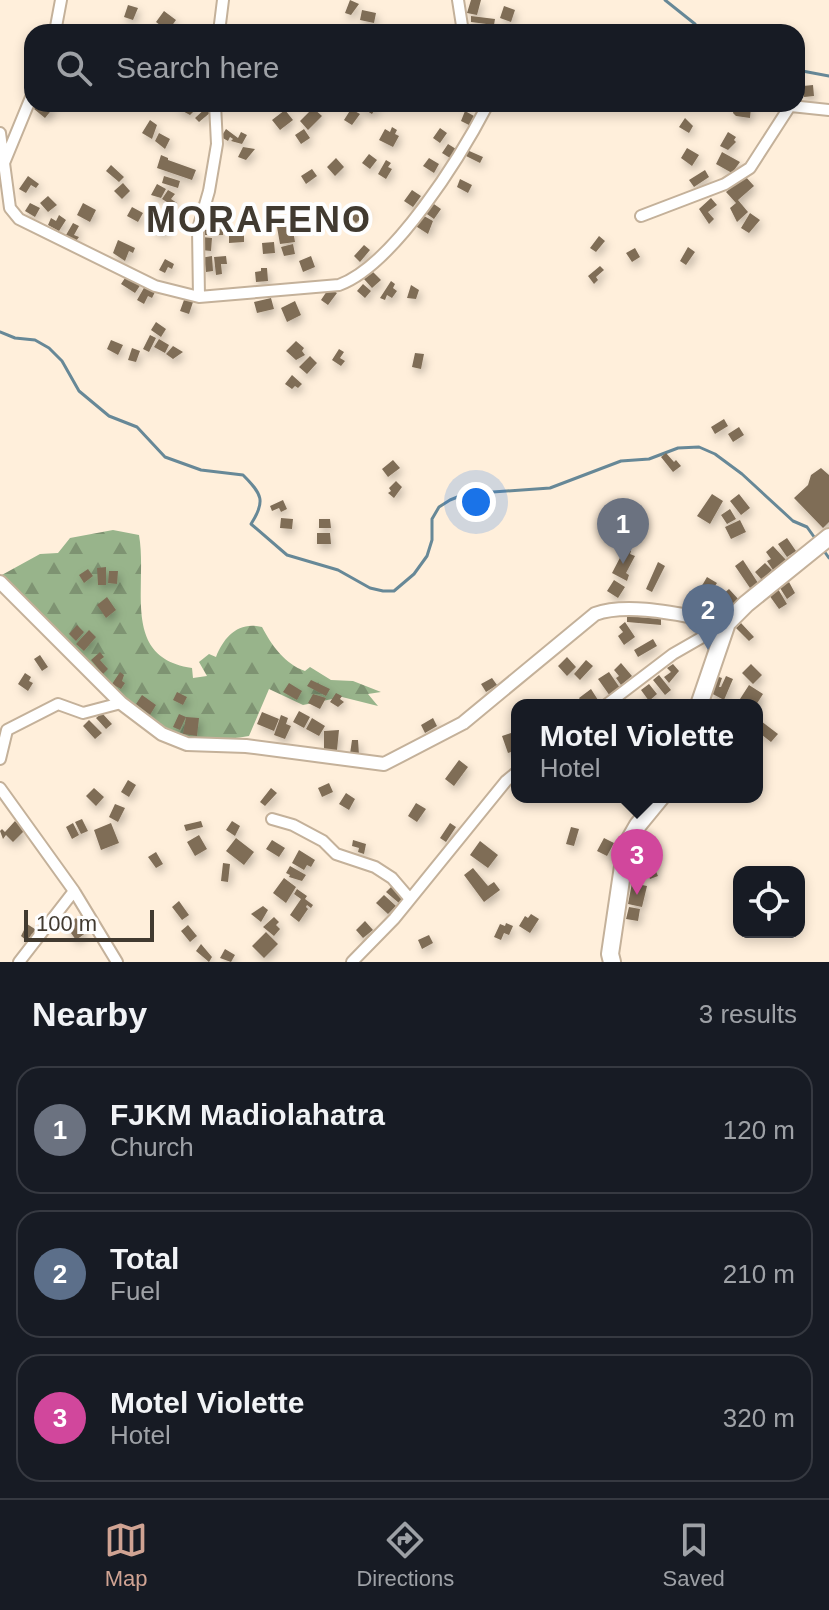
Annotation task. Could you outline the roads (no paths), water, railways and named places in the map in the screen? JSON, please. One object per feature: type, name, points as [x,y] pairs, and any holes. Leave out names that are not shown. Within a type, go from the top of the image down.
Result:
[{"type":"main road","points":[[701,699],[727,623],[828,538]]},
{"type":"main road","points":[[612,962],[626,846],[656,803]]},
{"type":"street","points":[[56,24],[61,0]]},
{"type":"street","points":[[220,24],[223,0]]},
{"type":"street","points":[[458,0],[462,24]]},
{"type":"street","points":[[805,108],[829,110]]},
{"type":"street","points":[[3,166],[25,112]]},
{"type":"street","points":[[199,297],[198,229],[209,191],[217,144],[215,112]]},
{"type":"street","points":[[0,133],[10,208],[19,219],[155,286],[199,297],[339,285],[352,280],[379,259],[406,226],[467,145],[484,112]]},
{"type":"street","points":[[641,216],[725,184],[750,168],[786,112]]},
{"type":"street","points":[[0,582],[121,703],[162,734],[187,744],[246,746],[384,764],[463,723],[595,614],[624,610],[727,623]]},
{"type":"street","points":[[614,699],[673,654],[727,623]]},
{"type":"street","points":[[0,759],[7,730],[58,704],[83,713],[121,703]]},
{"type":"street","points":[[352,962],[410,899],[511,777]]},
{"type":"street","points":[[0,788],[74,891],[117,962]]},
{"type":"street","points":[[272,819],[293,825],[323,841],[346,859],[383,872],[410,899]]},
{"type":"street","points":[[19,962],[74,891]]},
{"type":"street","points":[[603,962],[608,933],[614,931]]},
{"type":"waterway","points":[[665,0],[695,24]]},
{"type":"waterway","points":[[805,72],[829,76]]},
{"type":"waterway","points":[[0,332],[15,338],[35,340],[49,348],[62,361],[79,391],[109,416],[137,427],[165,457],[201,470],[243,475],[260,498],[259,509],[251,524],[287,555],[338,570],[370,588],[394,591],[414,574],[427,556],[432,540],[432,519],[439,507],[450,500],[465,494],[550,488],[621,461],[649,459],[678,448],[699,447],[715,454],[742,474],[793,521],[807,527],[817,541]]},
{"type":"waterway","points":[[824,551],[829,558]]},
{"type":"place","name":"FJKM Madiolahatra","points":[[623,564]]},
{"type":"place","name":"Total","points":[[708,650]]},
{"type":"place","name":"Motel Violette","points":[[637,895]]},
{"type":"district","name":"MORAFENO","points":[[259,219]]}]
